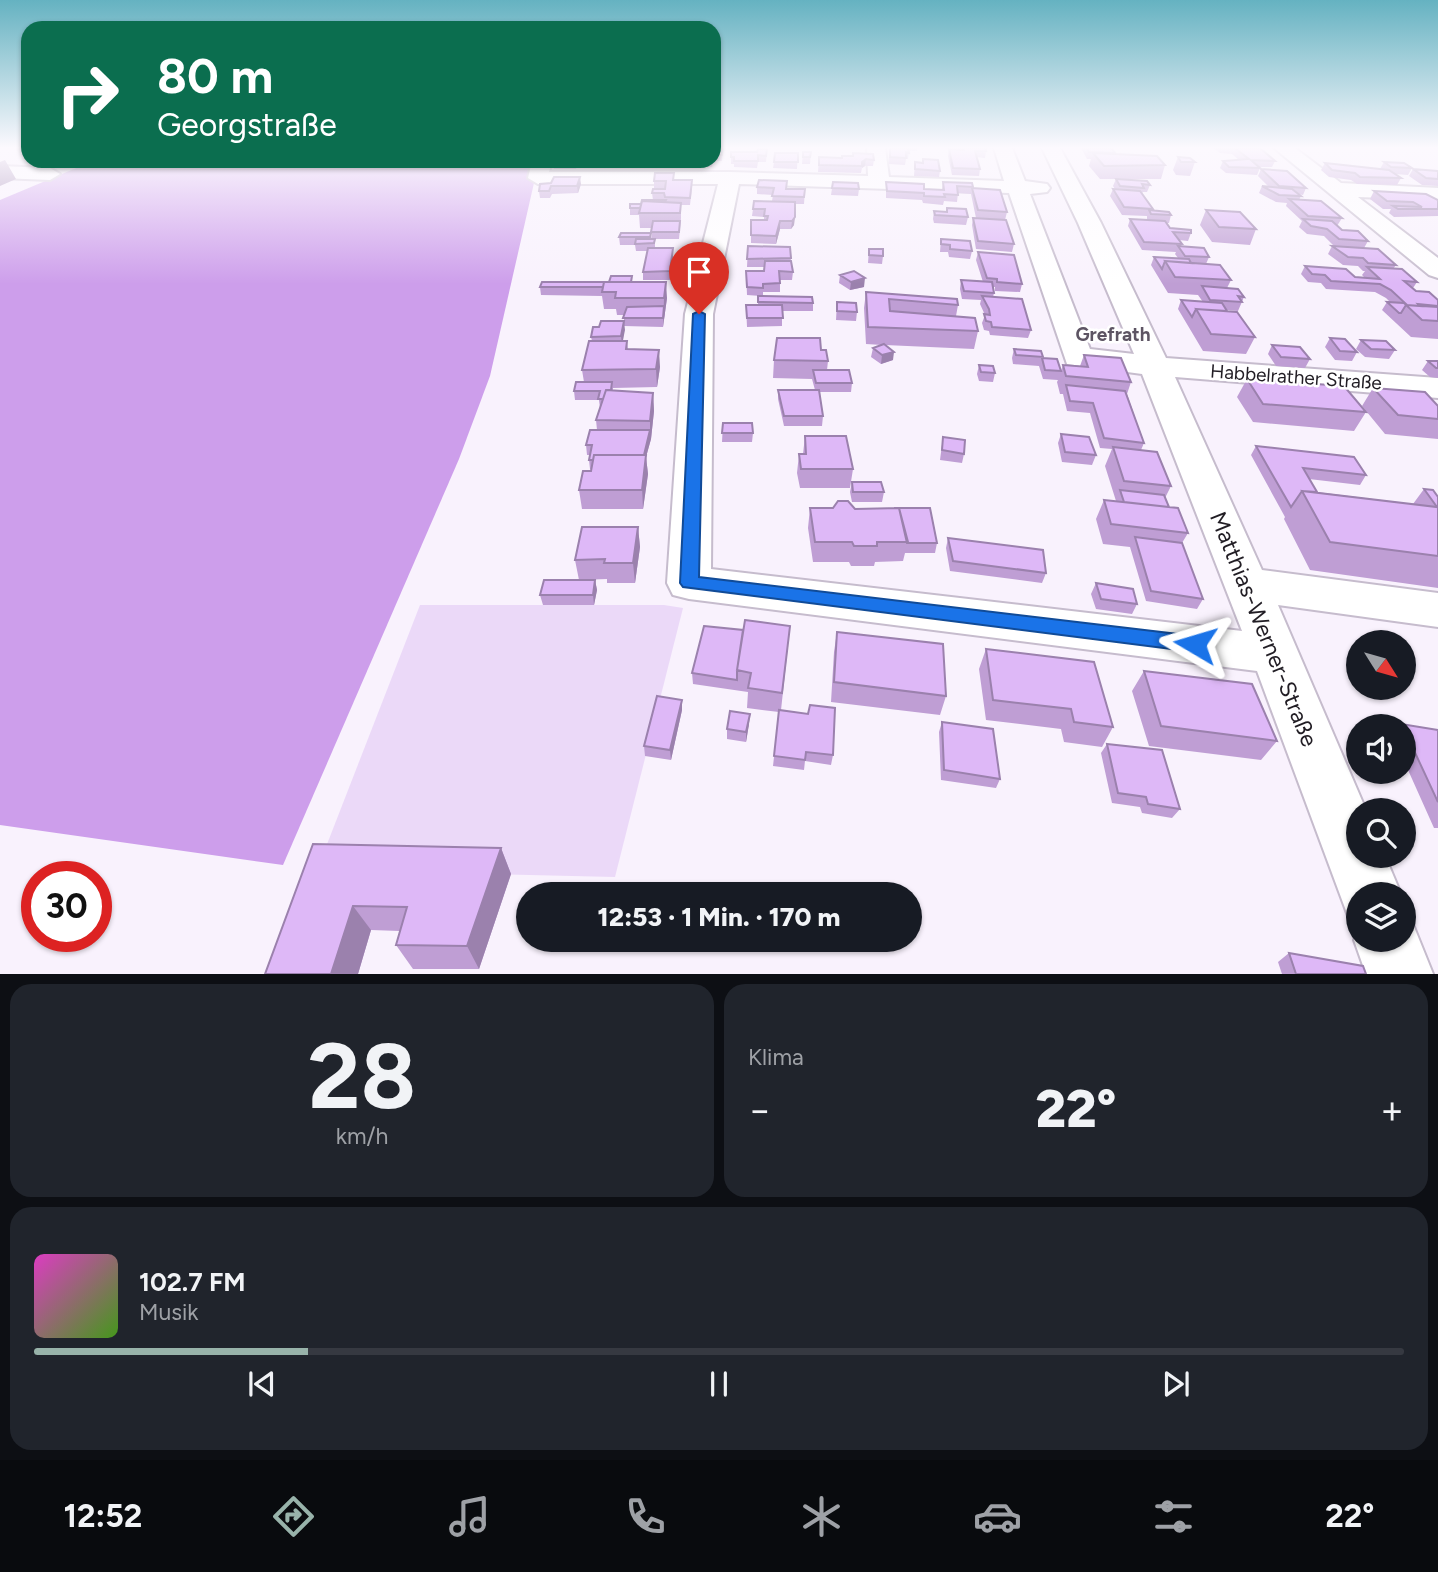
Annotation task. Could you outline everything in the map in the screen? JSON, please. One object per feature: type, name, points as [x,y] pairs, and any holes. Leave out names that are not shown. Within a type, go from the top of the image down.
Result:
[{"type":"street","points":[[726,193],[699,314],[690,583],[1275,654]]},
{"type":"street","points":[[1019,193],[1078,357],[1154,366]]},
{"type":"street","name":"Matthias-Werner-Straße","points":[[1076,193],[1154,366],[1247,584],[1365,882]]},
{"type":"street","points":[[1339,193],[1438,270]]},
{"type":"street","name":"Habbelrather Straße","points":[[1154,366],[1438,388]]},
{"type":"street","points":[[1247,584],[1438,610]]},
{"type":"street","points":[[1392,952],[1400,974]]},
{"type":"shaded area","points":[[16,193],[532,193],[490,376],[459,459],[283,865],[0,825],[0,200]]},
{"type":"shaded area","points":[[420,605],[664,605],[683,608],[615,877],[317,870]]},
{"type":"building","points":[[664,193],[691,193],[690,198],[665,197]]},
{"type":"building","points":[[773,193],[804,193],[804,197],[772,196]]},
{"type":"building","points":[[924,193],[958,193],[958,195],[944,194],[945,197],[924,196]]},
{"type":"building","points":[[973,193],[1001,193],[1007,212],[978,210]]},
{"type":"building","points":[[1116,193],[1142,193],[1153,209],[1124,207]]},
{"type":"building","points":[[1276,193],[1298,193],[1301,196]]},
{"type":"building","points":[[1377,193],[1426,194],[1438,200],[1438,209],[1398,209],[1393,206],[1422,207],[1413,202],[1387,201]]},
{"type":"building","points":[[1289,199],[1321,201],[1342,218],[1308,216]]},
{"type":"building","points":[[642,200],[666,200],[642,201],[640,208],[630,208],[630,204],[641,204]]},
{"type":"building","points":[[642,201],[681,203],[680,213],[639,213]]},
{"type":"building","points":[[754,201],[795,202],[795,217],[792,221],[780,221],[776,236],[751,235],[751,220],[767,220],[768,216],[764,216],[765,209],[753,209]]},
{"type":"building","points":[[947,208],[966,209],[968,217],[935,215],[934,211],[947,212]]},
{"type":"building","points":[[1149,210],[1169,212],[1171,215],[1151,214]]},
{"type":"building","points":[[1206,210],[1240,212],[1256,229],[1219,227]]},
{"type":"building","points":[[973,218],[1006,220],[1014,244],[978,241]]},
{"type":"building","points":[[1130,219],[1165,221],[1170,228],[1191,230],[1191,233],[1173,232],[1182,244],[1144,242]]},
{"type":"building","points":[[1303,219],[1332,221],[1342,230],[1358,231],[1368,241],[1339,239],[1327,229],[1311,226]]},
{"type":"building","points":[[653,221],[680,221],[679,232],[651,232]]},
{"type":"building","points":[[621,233],[651,233],[650,237],[619,237]]},
{"type":"building","points":[[636,239],[655,239],[654,243],[635,244]]},
{"type":"building","points":[[941,239],[970,241],[972,251],[950,249],[950,245],[941,244]]},
{"type":"building","points":[[748,246],[790,247],[791,258],[747,259]]},
{"type":"building","points":[[1178,246],[1204,248],[1209,257],[1185,256]]},
{"type":"building","points":[[1332,246],[1378,249],[1396,265],[1368,263],[1363,258],[1348,257]]},
{"type":"building","points":[[648,248],[673,248],[670,271],[643,272]]},
{"type":"building","points":[[869,249],[883,249],[883,256],[869,255]]},
{"type":"building","points":[[978,252],[1014,255],[1022,284],[997,282],[997,279],[987,278]]},
{"type":"building","points":[[1154,257],[1189,259],[1191,263],[1165,261],[1162,269]]},
{"type":"building","points":[[765,261],[791,261],[793,272],[779,271],[780,283],[763,284],[763,288],[747,287],[746,271],[764,271]]},
{"type":"building","points":[[1165,261],[1220,265],[1231,280],[1175,277]]},
{"type":"building","points":[[1305,266],[1346,269],[1355,277],[1380,279],[1367,267],[1402,269],[1417,282],[1404,281],[1416,291],[1429,292],[1438,300],[1438,306],[1406,305],[1399,313],[1387,302],[1405,303],[1380,284],[1331,281],[1325,275],[1312,274]]},
{"type":"building","points":[[854,271],[865,278],[851,282],[840,275]]},
{"type":"building","points":[[611,276],[632,276],[631,282],[609,282]]},
{"type":"building","points":[[961,280],[992,282],[994,293],[964,291]]},
{"type":"building","points":[[542,282],[604,282],[603,287],[540,287]]},
{"type":"building","points":[[604,282],[666,282],[664,298],[615,298],[616,292],[602,292]]},
{"type":"building","points":[[1202,286],[1238,289],[1244,297],[1238,296],[1242,302],[1210,300]]},
{"type":"building","points":[[866,292],[957,299],[958,305],[889,299],[890,311],[975,318],[978,331],[868,327]]},
{"type":"building","points":[[758,296],[812,297],[813,303],[758,302]]},
{"type":"building","points":[[982,296],[1022,299],[1031,330],[992,327],[991,322],[986,321],[984,314],[990,315]]},
{"type":"building","points":[[1181,300],[1222,303],[1227,311],[1196,309],[1192,317]]},
{"type":"building","points":[[837,302],[856,303],[857,312],[837,311]]},
{"type":"building","points":[[746,305],[782,305],[783,318],[747,318]]},
{"type":"building","points":[[1406,305],[1438,307],[1438,321],[1422,320]]},
{"type":"building","points":[[664,306],[663,318],[623,318],[627,307]]},
{"type":"building","points":[[1196,309],[1237,312],[1255,337],[1211,334]]},
{"type":"building","points":[[601,321],[624,321],[621,336],[591,337],[593,327],[599,327]]},
{"type":"building","points":[[777,338],[820,338],[821,350],[826,350],[828,361],[774,360]]},
{"type":"building","points":[[1330,338],[1345,339],[1357,352],[1340,351]]},
{"type":"building","points":[[1361,340],[1386,341],[1395,350],[1371,349]]},
{"type":"building","points":[[589,341],[627,341],[626,349],[659,350],[656,369],[582,370]]},
{"type":"building","points":[[884,344],[894,352],[882,355],[873,348]]},
{"type":"building","points":[[1272,345],[1300,347],[1310,359],[1281,357]]},
{"type":"building","points":[[1014,349],[1041,351],[1043,357],[1016,355]]},
{"type":"building","points":[[1084,355],[1121,358],[1131,382],[1066,376],[1063,365],[1088,367]]},
{"type":"building","points":[[1042,358],[1057,359],[1061,371],[1045,370]]},
{"type":"building","points":[[1428,361],[1438,361],[1438,368],[1436,368]]},
{"type":"building","points":[[979,365],[993,366],[995,373],[981,372]]},
{"type":"building","points":[[813,370],[849,370],[852,383],[816,383]]},
{"type":"building","points":[[1247,379],[1344,386],[1366,412],[1263,404]]},
{"type":"building","points":[[576,382],[612,382],[611,390],[606,390],[603,399],[598,399],[600,391],[574,391]]},
{"type":"building","points":[[1066,385],[1125,391],[1144,443],[1104,438],[1093,403],[1070,401]]},
{"type":"building","points":[[1373,388],[1425,392],[1438,406],[1438,419],[1398,415]]},
{"type":"building","points":[[606,390],[653,393],[650,421],[596,420]]},
{"type":"building","points":[[778,390],[819,390],[823,416],[784,416]]},
{"type":"building","points":[[723,423],[752,423],[753,433],[722,433]]},
{"type":"building","points":[[590,430],[650,430],[644,455],[594,455],[593,460],[589,460],[592,445],[586,445]]},
{"type":"building","points":[[1061,434],[1089,437],[1096,455],[1065,452]]},
{"type":"building","points":[[805,436],[846,436],[853,469],[801,469],[799,454],[806,454]]},
{"type":"building","points":[[943,437],[965,440],[964,454],[942,450]]},
{"type":"building","points":[[1256,446],[1354,457],[1366,475],[1303,468],[1317,492],[1302,491],[1291,507]]},
{"type":"building","points":[[1113,447],[1157,452],[1171,486],[1124,481]]},
{"type":"building","points":[[594,455],[646,455],[642,490],[579,490],[583,471],[591,471]]},
{"type":"building","points":[[852,482],[881,482],[884,492],[853,492]]},
{"type":"building","points":[[1424,489],[1433,490],[1438,497],[1438,556],[1330,542],[1302,491],[1437,507]]},
{"type":"building","points":[[1120,490],[1164,495],[1169,507],[1124,502]]},
{"type":"building","points":[[1104,500],[1178,508],[1188,533],[1111,524]]},
{"type":"building","points":[[838,501],[848,501],[855,509],[899,508],[908,542],[877,542],[877,546],[854,546],[852,542],[815,542],[810,508],[833,508]]},
{"type":"building","points":[[899,508],[930,508],[937,543],[907,543]]},
{"type":"building","points":[[582,527],[638,527],[633,563],[604,563],[605,559],[575,560]]},
{"type":"building","points":[[1135,537],[1182,543],[1203,599],[1151,591]]},
{"type":"building","points":[[948,538],[1043,550],[1046,573],[953,561]]},
{"type":"building","points":[[544,580],[595,580],[593,595],[540,595]]},
{"type":"building","points":[[1096,583],[1133,589],[1137,604],[1101,599]]},
{"type":"building","points":[[745,620],[790,626],[782,693],[748,688],[751,673],[737,670]]},
{"type":"building","points":[[704,626],[743,630],[737,680],[692,673]]},
{"type":"building","points":[[837,632],[943,644],[946,696],[834,682]]},
{"type":"building","points":[[986,649],[1094,662],[1113,727],[1074,722],[1071,709],[993,700]]},
{"type":"building","points":[[1144,671],[1252,684],[1277,741],[1161,726]]},
{"type":"building","points":[[657,696],[682,700],[670,750],[644,746]]},
{"type":"building","points":[[810,705],[835,708],[833,755],[806,752],[805,760],[774,756],[779,710],[808,714]]},
{"type":"building","points":[[730,711],[750,714],[746,732],[727,729]]},
{"type":"building","points":[[942,722],[993,729],[1000,779],[944,770]]},
{"type":"building","points":[[1416,726],[1438,730],[1438,802],[1416,755]]},
{"type":"building","points":[[1107,744],[1162,750],[1180,809],[1148,804],[1146,797],[1118,793]]},
{"type":"building","points":[[313,844],[501,848],[467,946],[396,945],[407,907],[353,906],[331,974],[265,974]]},
{"type":"building","points":[[1289,953],[1363,966],[1366,974],[1296,974]]},
{"type":"district","name":"Grefrath","points":[[1113,334]]},
{"type":"route","points":[[699,314],[690,583],[1195,644]]}]
